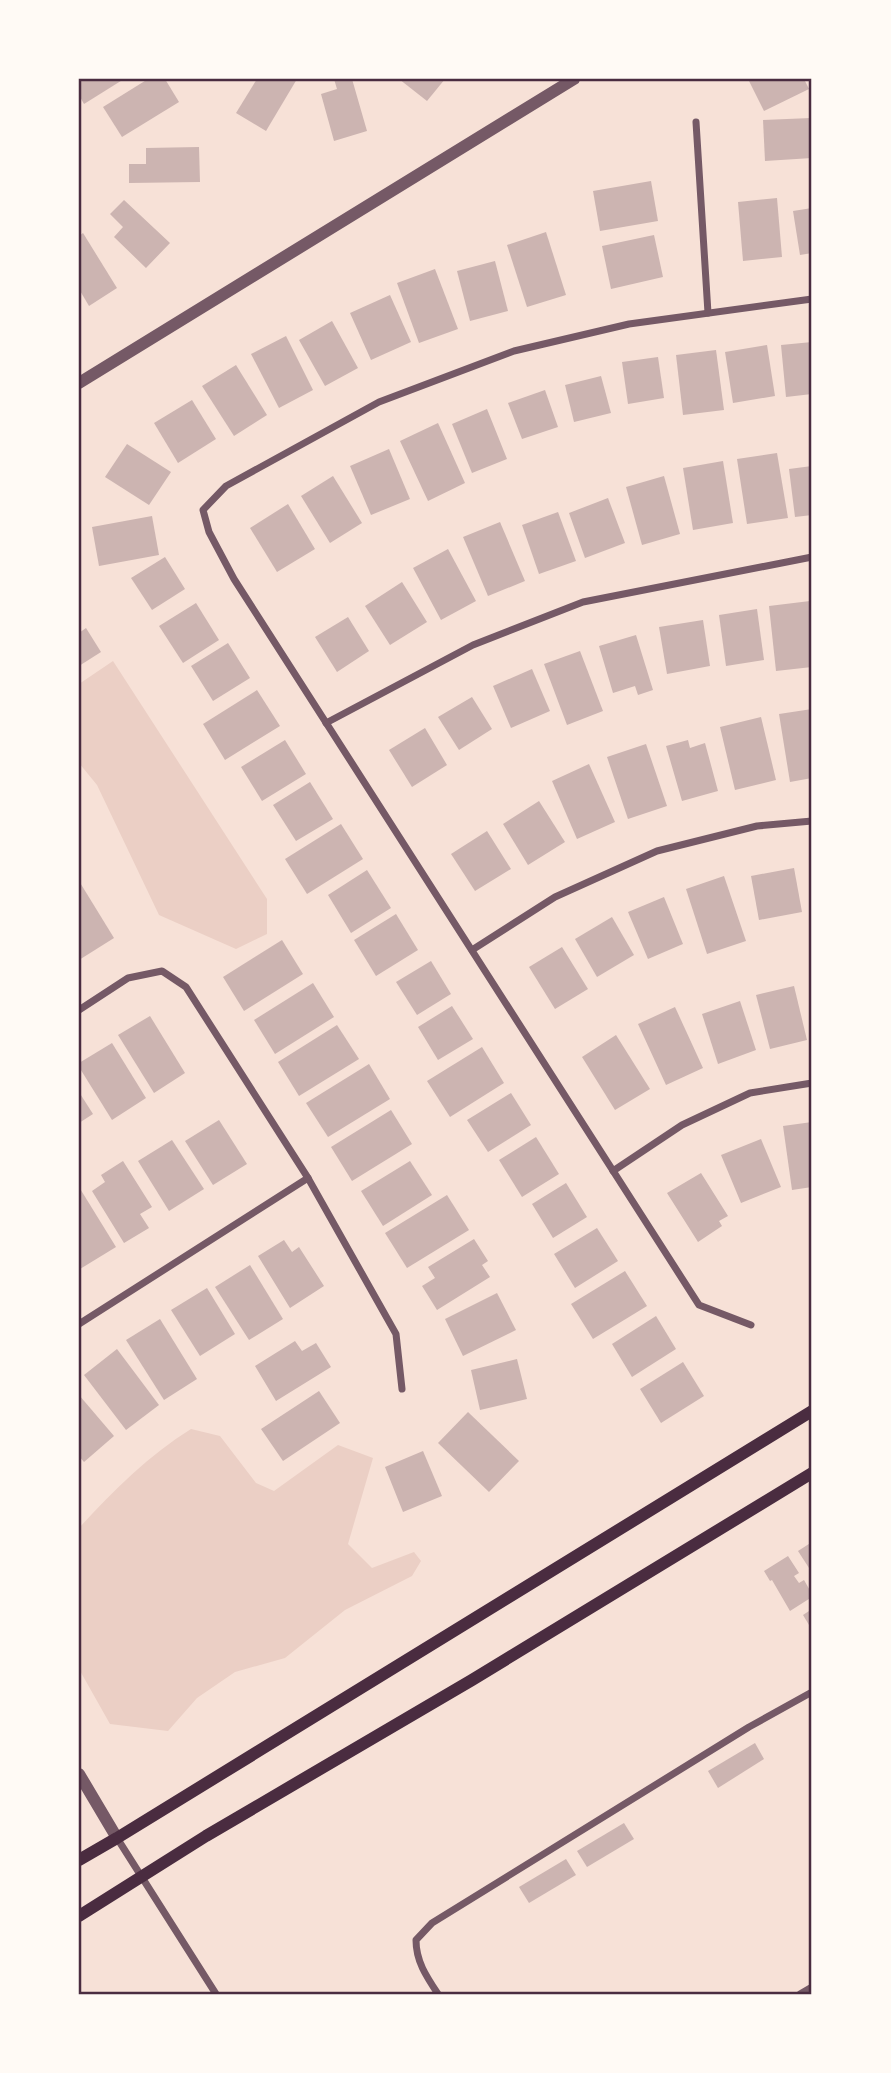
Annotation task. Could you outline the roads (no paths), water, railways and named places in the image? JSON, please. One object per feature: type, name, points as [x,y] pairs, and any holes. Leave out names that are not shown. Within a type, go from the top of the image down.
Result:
[{"type":"main road","points":[[79,1860],[812,1411]]},
{"type":"main road","points":[[79,1916],[206,1836],[472,1680],[812,1473]]},
{"type":"street","points":[[79,383],[574,79]]},
{"type":"street","points":[[696,122],[708,313]]},
{"type":"street","points":[[751,1325],[699,1305],[234,579],[209,533],[203,510],[226,486],[379,402],[514,351],[629,324],[812,299]]},
{"type":"street","points":[[326,723],[473,645],[583,602],[812,557]]},
{"type":"street","points":[[472,950],[555,897],[657,851],[757,827],[812,821]]},
{"type":"street","points":[[79,1010],[128,978],[162,971],[186,987],[308,1178],[396,1334],[401,1389]]},
{"type":"street","points":[[613,1171],[681,1125],[750,1093],[812,1083]]},
{"type":"street","points":[[79,1324],[308,1178]]},
{"type":"street","points":[[438,1994],[421,1967],[416,1950],[416,1940],[432,1923],[694,1761],[812,1692]]},
{"type":"street","points":[[79,1774],[216,1994]]},
{"type":"street","points":[[800,1994],[812,1987]]}]
